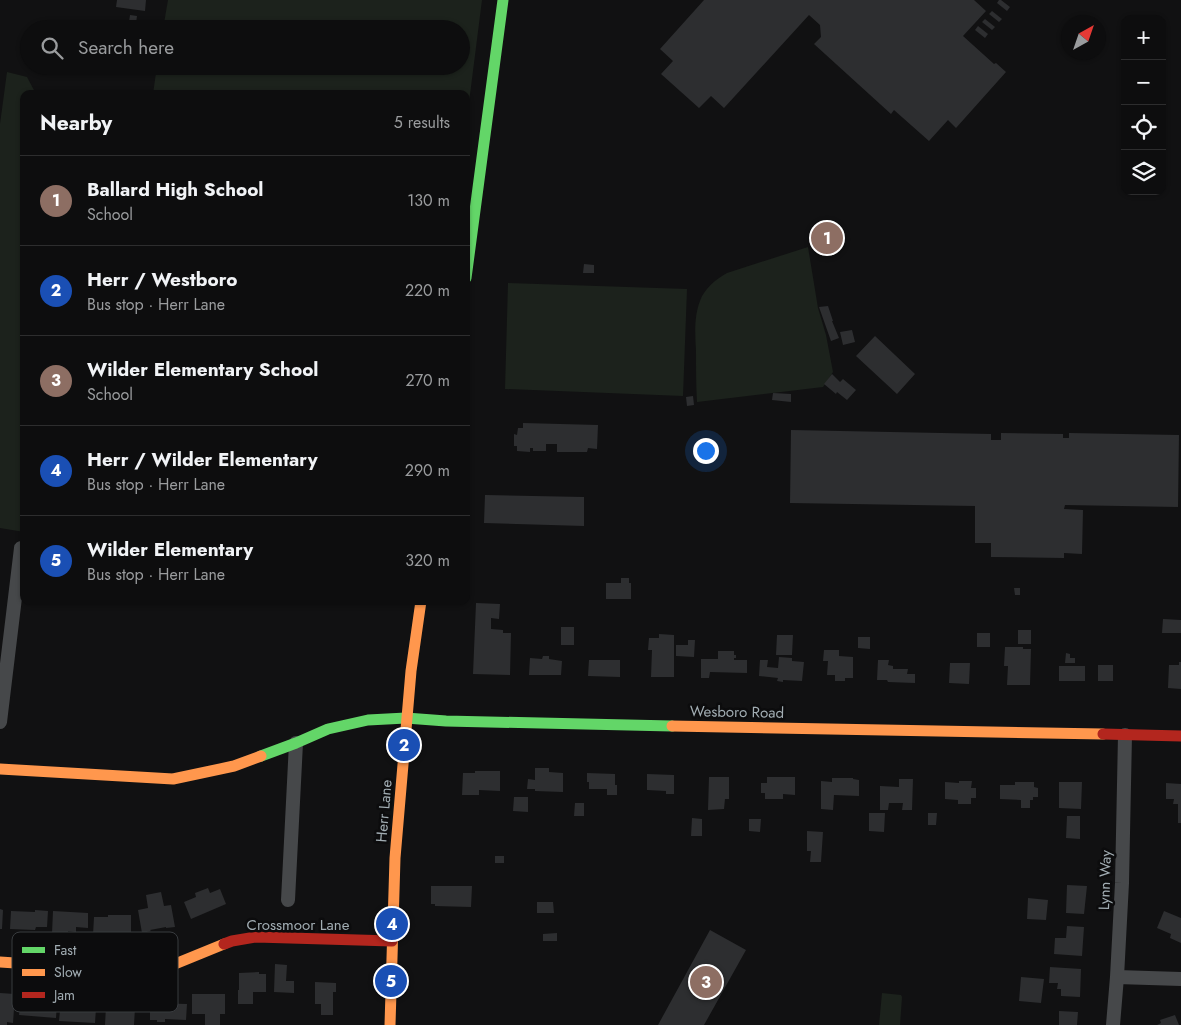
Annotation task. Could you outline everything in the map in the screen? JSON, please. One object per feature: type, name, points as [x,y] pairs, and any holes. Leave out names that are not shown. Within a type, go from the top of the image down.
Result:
[{"type":"street","points":[[470,248],[503,0]]},
{"type":"street","points":[[0,722],[20,556]]},
{"type":"street","name":"Herr Lane","points":[[390,1025],[395,858],[406,718],[420,605]]},
{"type":"street","name":"Wesboro Road","points":[[0,769],[173,779],[234,766],[328,729],[368,720],[406,718],[456,722],[1181,736]]},
{"type":"street","name":"Lynn Way","points":[[1113,1025],[1122,873],[1125,736]]},
{"type":"street","points":[[288,900],[296,743]]},
{"type":"street","name":"Crossmoor Lane","points":[[178,963],[232,942],[256,937],[392,941]]},
{"type":"street","points":[[1117,977],[1181,979]]},
{"type":"shaded area","points":[[168,0],[482,0],[470,94],[470,90],[154,90],[156,75],[470,75],[470,20],[165,20]]},
{"type":"shaded area","points":[[7,72],[27,77],[34,90],[20,90],[20,531],[0,528],[0,124]]},
{"type":"shaded area","points":[[808,247],[818,308],[826,335],[833,372],[823,387],[697,402],[695,325],[698,307],[704,292],[727,273]]},
{"type":"shaded area","points":[[508,283],[687,289],[683,396],[505,389]]},
{"type":"shaded area","points":[[882,993],[901,995],[900,1025],[879,1025]]},
{"type":"building","points":[[117,0],[146,0],[145,11],[116,7]]},
{"type":"building","points":[[704,0],[974,0],[986,11],[963,36],[994,64],[996,63],[1006,72],[956,128],[948,120],[929,141],[894,110],[891,114],[814,44],[821,37],[820,25],[809,15],[724,108],[711,96],[699,108],[661,74],[673,61],[660,49]]},
{"type":"building","points":[[999,0],[1010,7],[1007,11],[997,3]]},
{"type":"building","points":[[992,11],[1002,19],[999,22],[989,14]]},
{"type":"building","points":[[130,15],[137,16],[136,20],[129,20]]},
{"type":"building","points":[[985,19],[995,27],[992,30],[982,22]]},
{"type":"building","points":[[978,26],[988,34],[985,38],[975,30]]},
{"type":"building","points":[[584,264],[594,265],[594,273],[583,273]]},
{"type":"building","points":[[828,306],[839,338],[831,341],[819,307]]},
{"type":"building","points":[[852,330],[855,342],[843,345],[840,332]]},
{"type":"building","points":[[875,336],[915,374],[897,394],[856,356]]},
{"type":"building","points":[[832,374],[840,382],[843,379],[856,390],[847,400],[824,384]]},
{"type":"building","points":[[773,393],[791,394],[791,402],[772,400]]},
{"type":"building","points":[[693,396],[694,405],[687,406],[686,397]]},
{"type":"building","points":[[523,423],[598,425],[597,449],[588,448],[587,452],[557,452],[557,444],[546,444],[546,451],[533,451],[533,448],[530,448],[530,452],[517,451],[517,446],[514,446],[514,434],[517,435],[518,428],[523,428]]},
{"type":"building","points":[[791,430],[991,434],[991,440],[1001,440],[1001,433],[1063,434],[1063,438],[1069,438],[1069,433],[1179,435],[1178,507],[1065,505],[1064,509],[1083,510],[1082,554],[1064,553],[1064,558],[991,557],[991,543],[975,543],[975,506],[790,503]]},
{"type":"building","points":[[485,495],[584,497],[584,526],[484,523]]},
{"type":"building","points":[[621,578],[629,578],[629,583],[631,583],[631,599],[606,599],[606,583],[621,583]]},
{"type":"building","points":[[1014,588],[1020,588],[1020,595],[1015,595]]},
{"type":"building","points":[[476,603],[500,604],[499,619],[491,618],[491,629],[503,630],[503,633],[511,633],[510,675],[473,674]]},
{"type":"building","points":[[1163,619],[1181,620],[1181,633],[1162,633]]},
{"type":"building","points":[[561,627],[574,627],[574,645],[561,645]]},
{"type":"building","points":[[1018,630],[1031,630],[1031,644],[1018,644]]},
{"type":"building","points":[[977,633],[990,633],[990,647],[977,647]]},
{"type":"building","points":[[659,634],[674,635],[674,677],[651,677],[652,650],[648,650],[649,638],[659,638]]},
{"type":"building","points":[[777,635],[793,635],[792,655],[776,655]]},
{"type":"building","points":[[858,637],[870,637],[870,649],[858,648]]},
{"type":"building","points":[[688,640],[695,640],[694,657],[676,656],[676,645],[688,645]]},
{"type":"building","points":[[1005,647],[1031,649],[1030,685],[1007,685],[1008,666],[1004,666]]},
{"type":"building","points":[[824,650],[839,650],[839,656],[853,657],[853,678],[845,678],[845,681],[835,681],[835,675],[827,675],[828,661],[823,661]]},
{"type":"building","points":[[718,651],[734,651],[736,658],[734,660],[747,660],[747,673],[710,672],[709,678],[701,678],[701,659],[718,659]]},
{"type":"building","points":[[1066,653],[1070,654],[1070,658],[1075,658],[1075,663],[1065,663]]},
{"type":"building","points":[[543,656],[549,656],[549,659],[562,661],[561,675],[529,675],[530,658],[542,659]]},
{"type":"building","points":[[779,657],[792,658],[792,661],[804,662],[802,681],[783,680],[783,682],[777,681],[778,678],[759,676],[760,660],[768,660],[767,667],[778,668]]},
{"type":"building","points":[[589,660],[620,660],[620,677],[588,676]]},
{"type":"building","points":[[878,660],[889,660],[888,665],[893,666],[893,669],[908,669],[907,674],[915,674],[915,683],[877,680]]},
{"type":"building","points":[[1179,662],[1181,662],[1181,689],[1168,688],[1169,665],[1179,665]]},
{"type":"building","points":[[950,663],[970,663],[969,684],[949,683]]},
{"type":"building","points":[[1098,665],[1113,665],[1113,681],[1098,681]]},
{"type":"building","points":[[1059,666],[1085,666],[1085,681],[1059,681]]},
{"type":"building","points":[[535,768],[549,768],[549,772],[563,773],[563,792],[527,789],[528,779],[535,780]]},
{"type":"building","points":[[475,771],[500,771],[500,791],[479,790],[479,795],[462,795],[463,773],[475,773]]},
{"type":"building","points":[[587,773],[615,774],[617,795],[607,795],[607,789],[589,789]]},
{"type":"building","points":[[647,774],[674,775],[674,794],[666,794],[666,791],[647,790]]},
{"type":"building","points":[[709,777],[729,777],[729,799],[725,799],[724,809],[708,810]]},
{"type":"building","points":[[767,777],[795,777],[795,795],[783,794],[783,799],[765,799],[765,793],[761,793],[761,783],[767,783]]},
{"type":"building","points":[[832,778],[853,778],[859,780],[859,796],[834,795],[833,810],[821,809],[821,781],[832,782]]},
{"type":"building","points":[[899,779],[913,779],[912,810],[902,810],[903,803],[889,803],[888,810],[880,810],[880,786],[899,787]]},
{"type":"building","points":[[959,781],[972,781],[971,788],[976,788],[976,798],[971,798],[971,804],[958,804],[958,800],[945,799],[945,782],[959,783]]},
{"type":"building","points":[[1015,782],[1034,782],[1034,787],[1038,788],[1038,797],[1033,797],[1033,800],[1030,800],[1030,808],[1021,808],[1021,800],[1000,799],[1000,785],[1015,785]]},
{"type":"building","points":[[1059,782],[1082,782],[1081,809],[1059,808]]},
{"type":"building","points":[[1166,783],[1181,784],[1181,823],[1178,823],[1178,804],[1173,804],[1174,799],[1166,799]]},
{"type":"building","points":[[514,797],[528,797],[528,812],[513,811]]},
{"type":"building","points":[[575,803],[584,803],[584,816],[574,816]]},
{"type":"building","points":[[869,813],[885,813],[884,832],[869,831]]},
{"type":"building","points":[[928,813],[937,813],[936,825],[928,825]]},
{"type":"building","points":[[1067,816],[1080,816],[1080,839],[1066,838]]},
{"type":"building","points":[[692,818],[702,819],[702,836],[691,836]]},
{"type":"building","points":[[749,819],[761,819],[760,832],[749,831]]},
{"type":"building","points":[[807,831],[823,832],[821,862],[810,862],[811,851],[807,851]]},
{"type":"building","points":[[495,856],[504,856],[504,863],[495,863]]},
{"type":"building","points":[[1067,885],[1087,886],[1084,914],[1066,913]]},
{"type":"building","points":[[431,886],[472,886],[471,907],[435,906],[435,904],[431,904]]},
{"type":"building","points":[[208,888],[210,893],[220,889],[226,904],[191,919],[184,902],[196,897],[195,893]]},
{"type":"building","points":[[161,892],[164,906],[171,905],[175,927],[142,932],[138,910],[148,908],[146,895]]},
{"type":"building","points":[[1028,898],[1048,900],[1046,920],[1027,919]]},
{"type":"building","points":[[537,902],[553,902],[554,913],[537,913]]},
{"type":"building","points":[[0,909],[3,910],[2,929],[0,929]]},
{"type":"building","points":[[35,910],[48,911],[47,927],[36,927],[35,930],[10,929],[11,911],[35,912]]},
{"type":"building","points":[[53,911],[88,913],[88,928],[76,927],[76,932],[52,932]]},
{"type":"building","points":[[1164,911],[1181,918],[1181,943],[1170,938],[1171,934],[1157,928]]},
{"type":"building","points":[[108,915],[131,915],[131,932],[93,932],[94,917],[108,917]]},
{"type":"building","points":[[1067,926],[1084,927],[1082,956],[1054,954],[1055,938],[1066,938]]},
{"type":"building","points":[[710,930],[746,950],[704,1025],[658,1025]]},
{"type":"building","points":[[557,933],[557,941],[543,941],[543,934]]},
{"type":"building","points":[[275,964],[287,965],[286,981],[294,981],[294,993],[274,992]]},
{"type":"building","points":[[1050,967],[1081,969],[1080,997],[1061,996],[1061,989],[1057,989],[1058,983],[1049,983]]},
{"type":"building","points":[[259,972],[259,974],[266,974],[266,992],[253,992],[253,1004],[238,1004],[239,973]]},
{"type":"building","points":[[1021,977],[1044,979],[1041,1003],[1019,1001]]},
{"type":"building","points":[[315,982],[336,983],[336,992],[333,992],[333,1015],[321,1015],[321,1004],[315,1004]]},
{"type":"building","points":[[0,993],[12,994],[13,1023],[7,1022],[7,1025],[0,1025]]},
{"type":"building","points":[[192,994],[225,994],[225,1014],[220,1014],[220,1025],[205,1025],[205,1014],[192,1014]]},
{"type":"building","points":[[178,1004],[187,1004],[186,1020],[165,1019],[165,1022],[157,1022],[157,1020],[150,1020],[150,1012],[178,1012]]},
{"type":"building","points":[[1059,1011],[1078,1012],[1077,1025],[1059,1025]]},
{"type":"building","points":[[19,1012],[56,1012],[56,1018],[19,1015]]},
{"type":"building","points":[[60,1012],[96,1012],[95,1023],[59,1021]]},
{"type":"building","points":[[106,1012],[135,1012],[134,1025],[105,1025]]},
{"type":"building","points":[[1175,1015],[1179,1025],[1157,1025],[1161,1023],[1160,1020]]},
{"type":"traffic: fast","points":[[470,248],[503,0]]},
{"type":"traffic: fast","points":[[261,756],[328,729],[368,720],[406,718],[446,721],[672,726]]},
{"type":"traffic: slow","points":[[390,1025],[395,858],[411,671],[420,605]]},
{"type":"traffic: slow","points":[[672,726],[1103,734]]},
{"type":"traffic: slow","points":[[0,769],[173,779],[234,766],[261,756]]},
{"type":"traffic: slow","points":[[178,963],[224,944]]},
{"type":"traffic: slow","points":[[0,962],[12,963]]},
{"type":"traffic: jam","points":[[1103,734],[1181,736]]},
{"type":"traffic: jam","points":[[224,944],[256,937],[392,941]]},
{"type":"place","name":"Ballard High School","points":[[827,238]]},
{"type":"place","name":"Herr / Westboro","points":[[404,745]]},
{"type":"place","name":"Herr / Wilder Elementary","points":[[392,924]]},
{"type":"place","name":"Wilder Elementary","points":[[391,981]]},
{"type":"place","name":"Wilder Elementary School","points":[[706,982]]}]
